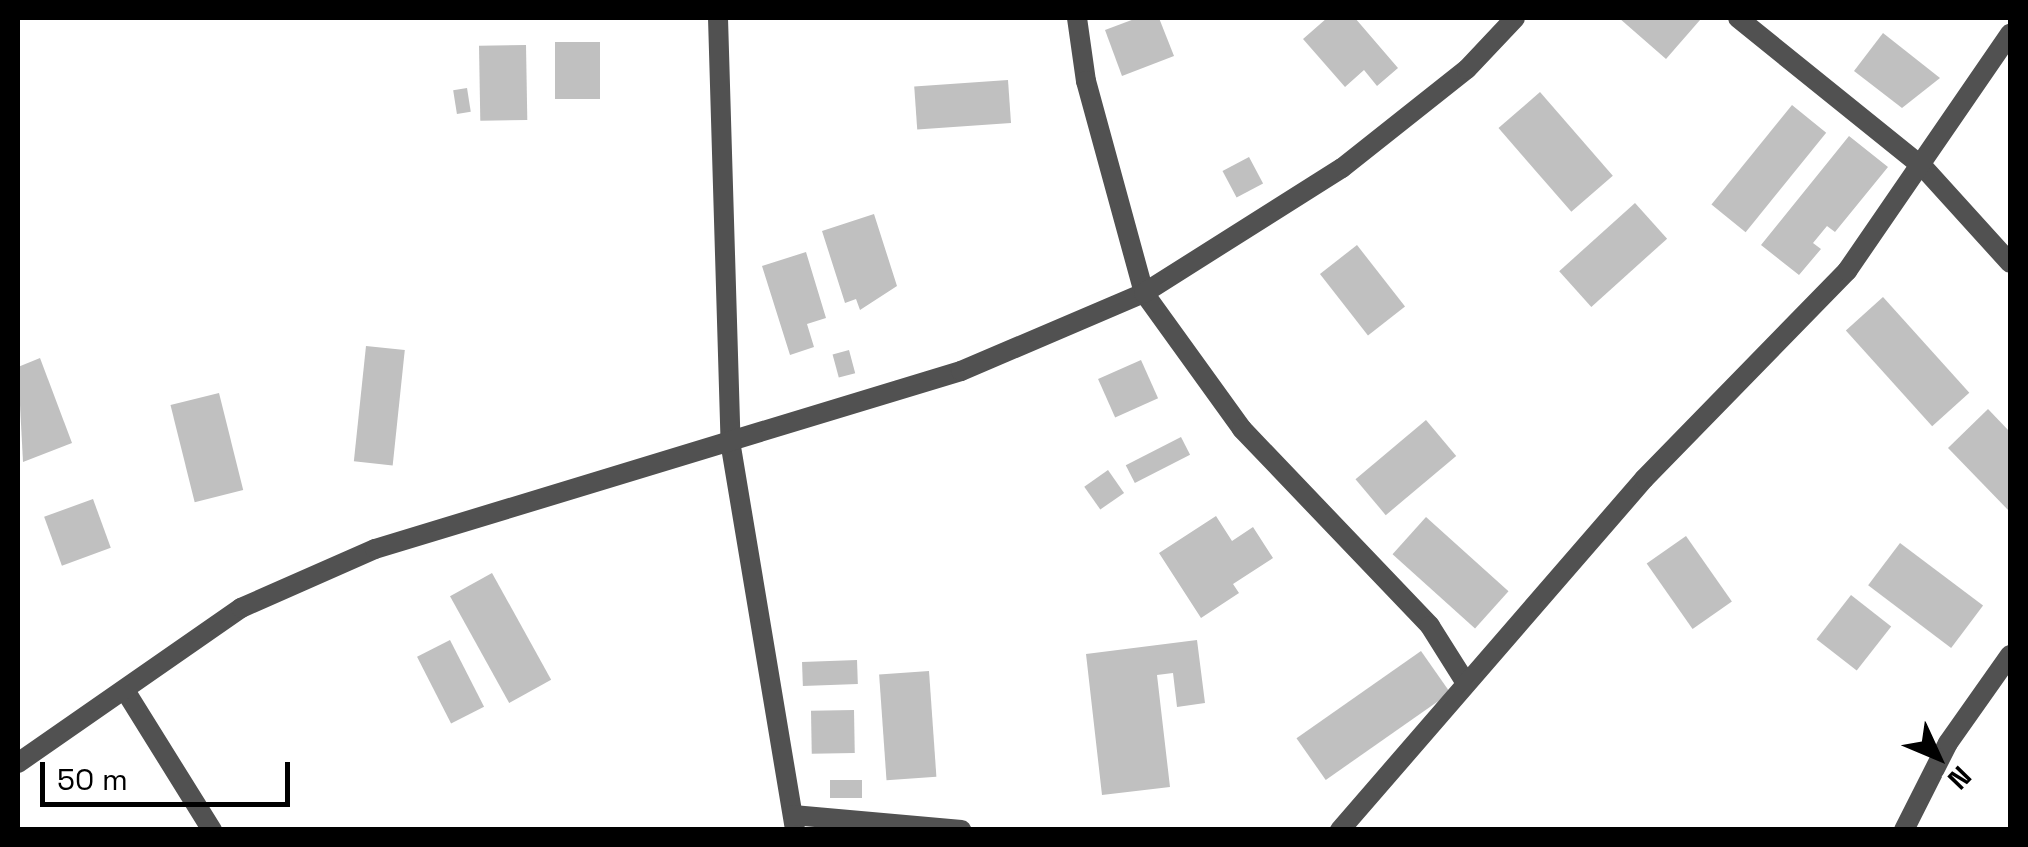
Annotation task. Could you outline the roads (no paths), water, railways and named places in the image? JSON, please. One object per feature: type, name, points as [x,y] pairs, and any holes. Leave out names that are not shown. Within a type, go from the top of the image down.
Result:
[{"type":"street","points":[[718,18],[730,447],[794,822],[961,830]]},
{"type":"street","points":[[1077,18],[1086,81],[1144,293],[1242,429],[1430,626],[1464,680]]},
{"type":"street","points":[[18,763],[126,692],[241,608],[375,550],[730,447],[961,371],[1144,293],[1342,168],[1466,69],[1516,18]]},
{"type":"street","points":[[1738,18],[1924,168],[2010,264]]},
{"type":"street","points":[[1340,830],[1464,680],[1847,272],[1924,168],[2010,34]]},
{"type":"street","points":[[1904,830],[1948,744],[2010,655]]},
{"type":"street","points":[[126,692],[212,830]]}]
